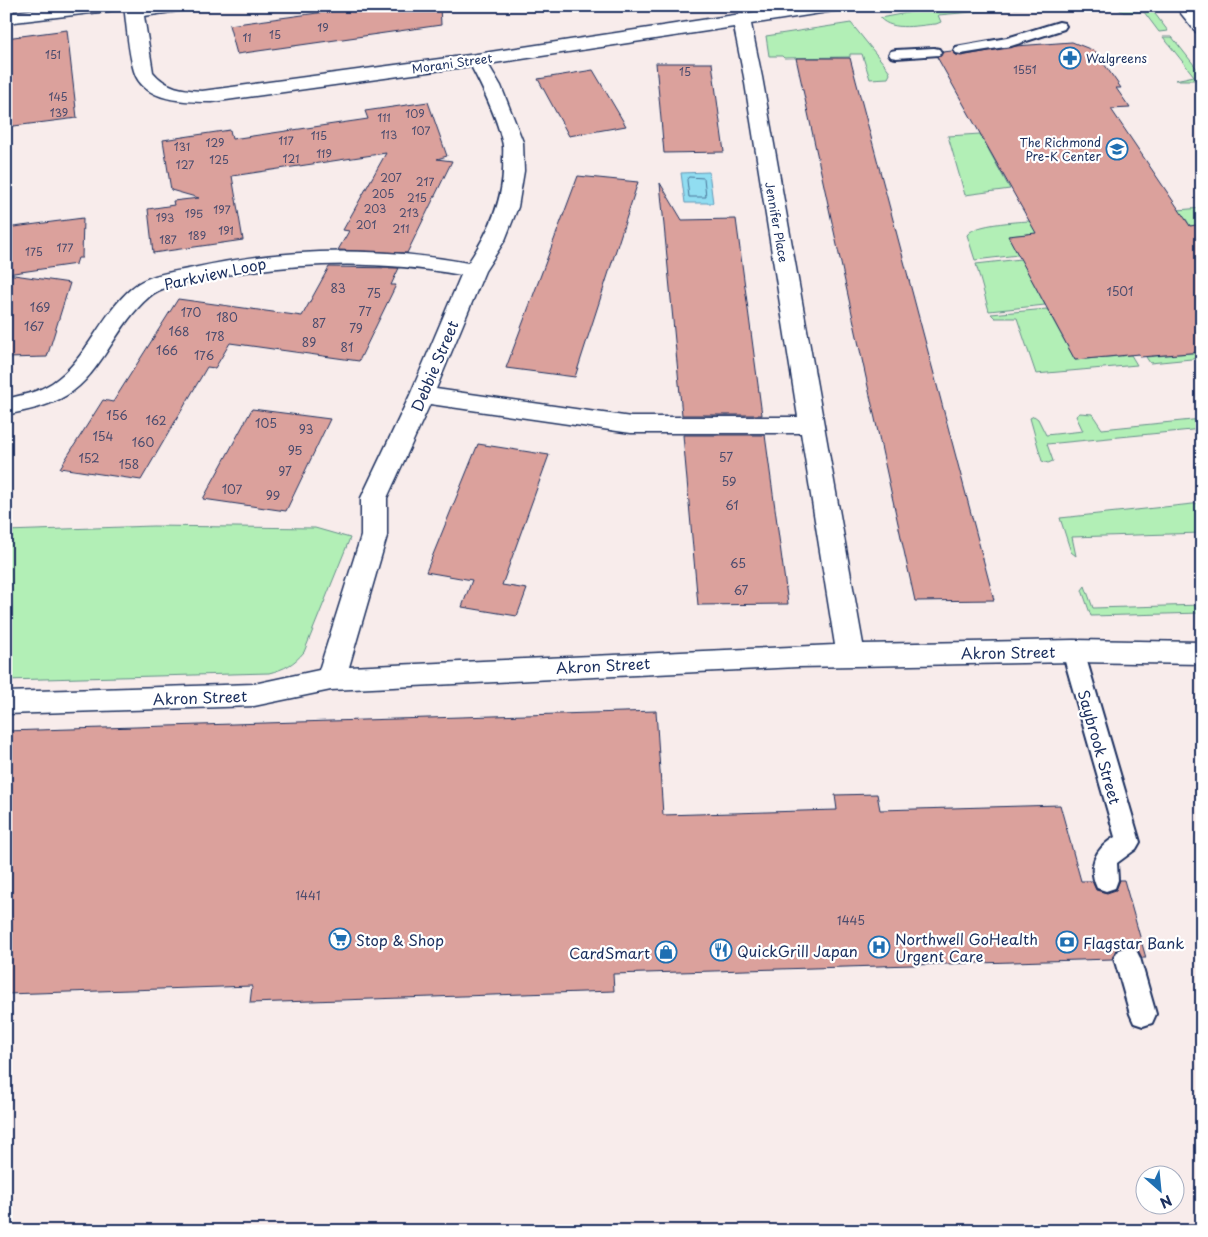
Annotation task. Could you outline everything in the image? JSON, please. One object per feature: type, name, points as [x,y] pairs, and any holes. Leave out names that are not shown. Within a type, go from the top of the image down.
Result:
[{"type":"street","points":[[6,18],[108,6]]},
{"type":"street","points":[[133,9],[180,6]]},
{"type":"street","name":"Morani Street","points":[[133,9],[144,72],[154,86],[180,96],[212,96],[477,60],[741,19],[790,9],[834,6]]},
{"type":"street","points":[[1184,6],[1202,28]]},
{"type":"street","name":"Jennifer Place","points":[[741,19],[753,77],[851,655]]},
{"type":"street","name":"Debbie Street","points":[[331,679],[374,536],[374,498],[422,395],[474,271],[494,240],[508,207],[514,172],[513,142],[477,60]]},
{"type":"street","name":"Parkview Loop","points":[[6,407],[47,396],[70,380],[84,368],[118,315],[144,289],[172,280],[244,264],[293,258],[340,256],[399,259],[474,271]]},
{"type":"street","points":[[422,395],[630,425],[812,425]]},
{"type":"street","name":"Akron Street","points":[[6,703],[254,695],[331,679],[798,656],[1073,652],[1202,653]]},
{"type":"lane","points":[[961,50],[985,48],[1020,41],[1059,26]]},
{"type":"lane","points":[[896,54],[934,52]]},
{"type":"lane","name":"Saybrook Street","points":[[1073,652],[1128,842],[1112,850],[1105,859],[1106,880]]},
{"type":"lane","points":[[1127,958],[1143,1014]]},
{"type":"green space","points":[[983,6],[1042,6],[938,15],[941,22],[914,26],[892,25],[880,18],[912,12]]},
{"type":"green space","points":[[1114,6],[1149,6],[1168,31],[1159,32],[1144,12],[1123,12]]},
{"type":"green space","points":[[851,23],[888,69],[890,74],[888,78],[870,79],[862,54],[850,54],[850,57],[784,58],[782,56],[769,56],[766,36]]},
{"type":"green space","points":[[1163,37],[1172,37],[1202,75],[1202,80],[1175,80],[1194,76]]},
{"type":"green space","points":[[980,134],[1010,189],[965,195],[948,136]]},
{"type":"green space","points":[[1202,208],[1202,226],[1190,226],[1186,219],[1073,229],[1067,219]]},
{"type":"green space","points":[[1055,220],[1061,231],[1009,236],[1018,255],[975,260],[967,235],[973,230],[994,224]]},
{"type":"green space","points":[[1021,259],[1045,305],[989,311],[976,264]]},
{"type":"green space","points":[[1047,309],[1075,360],[1131,355],[1137,365],[1036,374],[1017,318],[995,318],[991,314]]},
{"type":"green space","points":[[1202,352],[1202,358],[1150,363],[1146,357]]},
{"type":"green space","points":[[1080,413],[1092,414],[1102,429],[1202,419],[1202,429],[1047,444],[1053,461],[1048,463],[1042,461],[1030,418],[1034,416],[1038,419],[1046,435],[1083,431],[1076,416]]},
{"type":"green space","points":[[1202,503],[1202,533],[1072,537],[1076,556],[1071,552],[1060,518]]},
{"type":"green space","points":[[153,526],[315,528],[350,538],[304,652],[289,666],[280,670],[269,673],[6,680],[6,531]]},
{"type":"green space","points":[[1085,586],[1093,608],[1202,605],[1202,613],[1091,616],[1082,590]]},
{"type":"water","points":[[709,172],[713,203],[685,203],[681,173]]},
{"type":"building","points":[[369,6],[440,6],[441,25],[237,54],[229,25]]},
{"type":"building","points":[[67,30],[77,118],[6,127],[6,38]]},
{"type":"building","points":[[1072,42],[1095,51],[1121,88],[1116,88],[1130,108],[1111,109],[1190,226],[1202,224],[1202,352],[1140,357],[1139,354],[1075,360],[1008,236],[1036,233],[937,57],[941,56],[943,52],[952,51],[956,55],[961,56],[1016,46]]},
{"type":"building","points":[[796,58],[850,58],[994,600],[915,601]]},
{"type":"building","points":[[656,63],[712,63],[724,152],[664,153]]},
{"type":"building","points":[[593,70],[626,126],[569,136],[538,79]]},
{"type":"building","points":[[428,102],[447,156],[437,159],[452,161],[407,253],[338,250],[349,231],[343,230],[386,153],[232,176],[243,240],[153,253],[148,209],[174,205],[173,201],[199,198],[171,190],[163,140],[230,130],[232,139],[368,119],[365,111]]},
{"type":"building","points":[[578,176],[638,182],[575,377],[506,368]]},
{"type":"building","points":[[660,183],[682,220],[736,219],[762,415],[682,415]]},
{"type":"building","points":[[83,218],[82,258],[78,258],[76,264],[7,274],[70,283],[47,357],[6,358],[6,228]]},
{"type":"building","points":[[329,267],[399,268],[391,285],[396,285],[359,361],[230,343],[215,368],[207,367],[141,480],[60,468],[103,400],[113,402],[178,299],[302,316]]},
{"type":"building","points":[[252,409],[330,419],[286,511],[203,499]]},
{"type":"building","points":[[683,435],[765,435],[788,604],[698,605]]},
{"type":"building","points":[[478,444],[549,455],[502,585],[527,589],[517,616],[462,607],[472,580],[426,572]]},
{"type":"building","points":[[656,711],[663,815],[837,810],[835,795],[877,794],[880,810],[1060,805],[1081,881],[1092,881],[1096,890],[1107,893],[1116,890],[1120,880],[1124,880],[1146,958],[1142,958],[1137,948],[1126,945],[1116,949],[1112,959],[613,974],[614,991],[250,1003],[252,986],[6,994],[6,731]]},
{"type":"place","name":"Walgreens","points":[[1070,58]]},
{"type":"place","name":"The Richmond Pre-K Center","points":[[1117,149]]},
{"type":"place","name":"Stop & Shop","points":[[340,939]]},
{"type":"place","name":"Flagstar Bank","points":[[1067,942]]},
{"type":"place","name":"Northwell GoHealth Urgent Care","points":[[879,947]]},
{"type":"place","name":"QuickGrill Japan","points":[[721,950]]},
{"type":"place","name":"CardSmart","points":[[666,952]]}]
